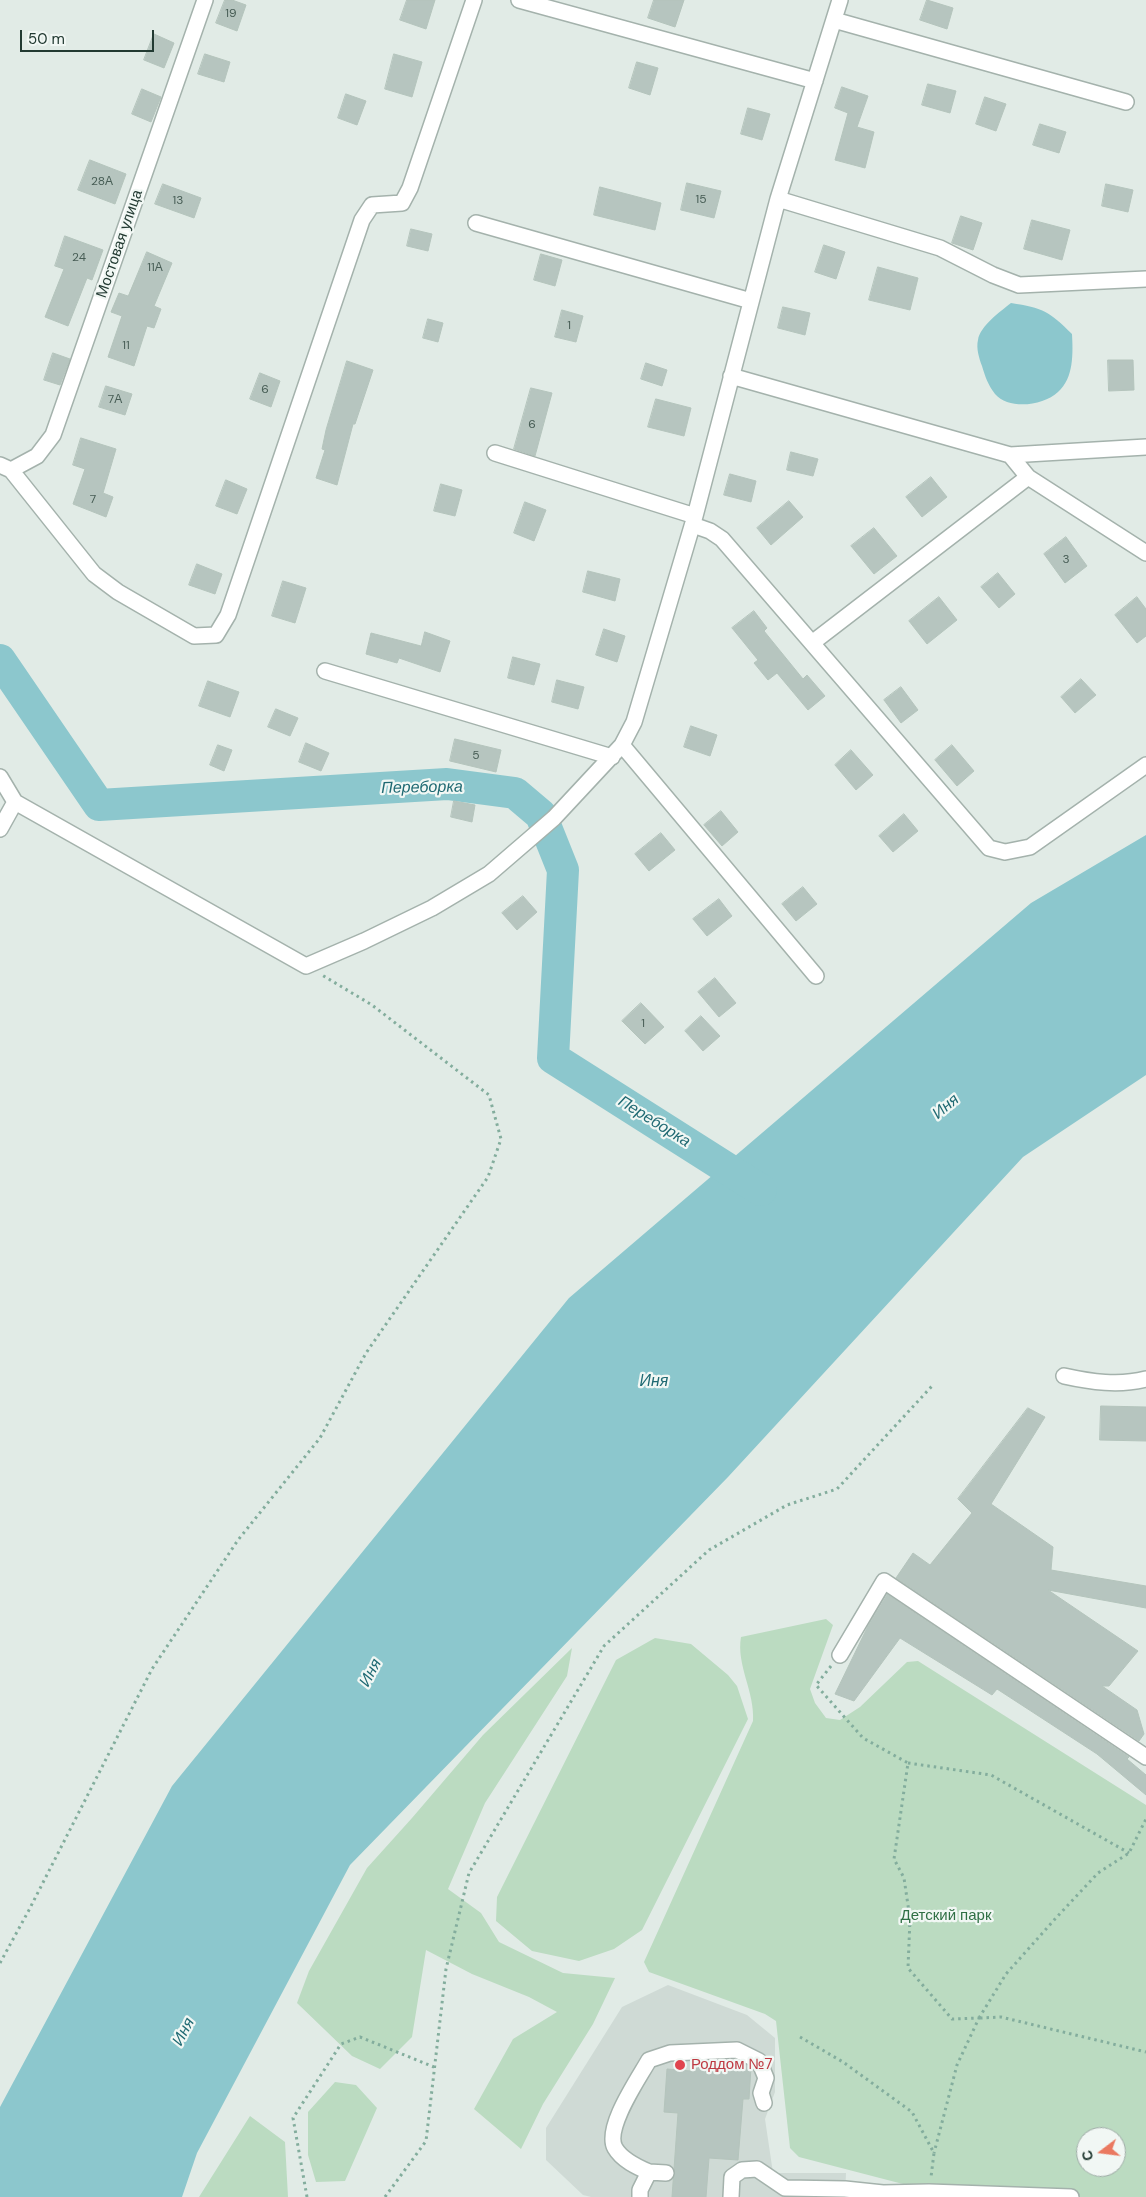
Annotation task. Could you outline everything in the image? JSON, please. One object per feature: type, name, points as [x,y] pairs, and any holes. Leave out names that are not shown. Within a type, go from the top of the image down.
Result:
[{"type":"street","name":"Мостовая улица","points":[[6,468],[37,456],[53,435],[205,0]]},
{"type":"street","points":[[6,468],[94,574],[118,592],[194,636],[216,635],[228,615],[362,220],[372,205],[402,203],[410,188],[474,0]]},
{"type":"street","points":[[518,0],[815,81]]},
{"type":"street","points":[[0,777],[15,802],[306,966],[364,942],[432,908],[489,874],[554,818],[617,751],[634,722],[694,521],[778,199],[840,0]]},
{"type":"street","points":[[834,20],[1126,102]]},
{"type":"street","points":[[778,199],[940,248],[993,275],[1019,285],[1146,280]]},
{"type":"street","points":[[476,223],[751,301]]},
{"type":"street","points":[[731,376],[1010,454],[1146,446]]},
{"type":"street","points":[[495,453],[694,521],[722,539],[989,848],[1005,852],[1030,848],[1146,765]]},
{"type":"street","points":[[1010,454],[1028,477],[1146,553]]},
{"type":"street","points":[[812,643],[1028,477]]},
{"type":"street","points":[[325,671],[617,751],[816,976]]},
{"type":"street","points":[[0,829],[15,802]]},
{"type":"street","points":[[1064,1376],[1094,1383],[1146,1379]]},
{"type":"street","points":[[840,1655],[884,1581],[1146,1757]]},
{"type":"street","points":[[666,2173],[649,2172],[631,2164],[615,2148],[612,2134],[627,2097],[649,2060],[670,2053],[737,2050],[759,2061],[766,2078],[761,2094],[764,2103]]},
{"type":"street","points":[[731,2197],[732,2177],[742,2170],[757,2169],[785,2188],[845,2189],[883,2195],[1071,2197]]},
{"type":"street","points":[[640,2197],[640,2190],[649,2172]]},
{"type":"path","points":[[0,1964],[152,1669],[238,1540],[320,1438],[366,1353],[488,1177],[501,1139],[489,1095],[372,1005],[306,966]]},
{"type":"path","points":[[385,2197],[426,2141],[446,1968],[469,1873],[604,1646],[709,1550],[788,1505],[837,1489],[932,1386]]},
{"type":"path","points":[[840,1655],[816,1685],[863,1738],[908,1763],[990,1775],[1129,1853]]},
{"type":"path","points":[[908,1763],[894,1859],[904,1878],[910,1919],[908,1968],[952,2019],[1001,2017],[1146,2052]]},
{"type":"path","points":[[929,2195],[934,2153],[956,2064],[980,2018],[1006,1974],[1055,1919],[1098,1873],[1129,1853],[1146,1819]]},
{"type":"path","points":[[307,2197],[293,2118],[341,2044],[360,2037],[434,2067]]},
{"type":"path","points":[[800,2037],[843,2062],[912,2112],[934,2153]]},
{"type":"shaded area","name":"Роддом №7","points":[[668,1985],[747,2015],[775,2038],[775,2092],[765,2119],[773,2173],[846,2173],[845,2197],[591,2197],[583,2195],[546,2160],[546,2128],[622,2007]]},
{"type":"green space","name":"Детский парк","points":[[826,1619],[833,1625],[810,1689],[815,1703],[826,1718],[840,1720],[860,1707],[907,1662],[918,1661],[1146,1805],[1146,2197],[953,2197],[799,2157],[790,2148],[776,2021],[765,2014],[649,1972],[644,1962],[753,1721],[753,1710],[740,1647],[741,1637]]},
{"type":"green space","points":[[655,1638],[691,1644],[728,1675],[737,1686],[748,1719],[642,1930],[614,1949],[579,1961],[532,1951],[496,1921],[497,1897],[616,1660]]},
{"type":"green space","points":[[572,1648],[567,1676],[485,1803],[448,1889],[481,1913],[499,1942],[563,1973],[615,1978],[593,2024],[543,2104],[521,2149],[474,2109],[513,2039],[557,2012],[529,1997],[472,1974],[426,1950],[412,2037],[380,2069],[352,2056],[297,2003],[309,1971],[367,1868],[483,1735]]},
{"type":"green space","points":[[335,2082],[356,2085],[377,2108],[345,2181],[316,2182],[308,2155],[308,2112]]},
{"type":"green space","points":[[250,2116],[285,2142],[288,2197],[199,2197]]},
{"type":"water","points":[[1011,303],[1038,309],[1051,315],[1072,334],[1072,357],[1067,380],[1052,397],[1035,403],[1017,404],[1001,399],[995,394],[984,373],[979,356],[977,343],[983,329],[991,319]]},
{"type":"water","name":"Иня","points":[[1146,835],[1146,1075],[1023,1157],[728,1477],[350,1865],[197,2153],[182,2197],[0,2197],[0,2107],[172,1786],[569,1298],[1031,903]]},
{"type":"building","points":[[225,0],[232,0],[246,5],[237,31],[216,23]]},
{"type":"building","points":[[407,0],[435,0],[426,29],[400,20]]},
{"type":"building","points":[[654,0],[684,0],[675,27],[648,18]]},
{"type":"building","points":[[927,0],[953,8],[947,29],[920,20]]},
{"type":"building","points":[[154,34],[174,43],[164,68],[144,60]]},
{"type":"building","points":[[205,54],[230,62],[224,82],[198,74]]},
{"type":"building","points":[[394,54],[422,62],[412,97],[385,89]]},
{"type":"building","points":[[637,62],[658,68],[650,95],[629,88]]},
{"type":"building","points":[[928,84],[956,91],[950,113],[922,105]]},
{"type":"building","points":[[842,87],[868,96],[857,127],[874,132],[865,168],[835,160],[848,113],[835,108]]},
{"type":"building","points":[[142,89],[161,97],[151,122],[132,114]]},
{"type":"building","points":[[346,94],[366,101],[357,125],[338,118]]},
{"type":"building","points":[[985,97],[1006,104],[996,131],[976,124]]},
{"type":"building","points":[[748,108],[770,114],[762,140],[741,134]]},
{"type":"building","points":[[1040,124],[1066,132],[1059,153],[1033,145]]},
{"type":"building","points":[[90,160],[126,174],[115,204],[78,190]]},
{"type":"building","points":[[687,183],[721,191],[714,218],[681,210]]},
{"type":"building","points":[[163,184],[201,198],[194,218],[155,204]]},
{"type":"building","points":[[1106,184],[1133,190],[1128,212],[1102,206]]},
{"type":"building","points":[[600,187],[661,203],[655,230],[594,215]]},
{"type":"building","points":[[961,216],[982,223],[973,250],[952,243]]},
{"type":"building","points":[[1032,220],[1070,230],[1062,260],[1024,249]]},
{"type":"building","points":[[411,229],[432,234],[428,251],[407,246]]},
{"type":"building","points":[[65,236],[103,250],[92,280],[87,278],[68,326],[45,317],[64,269],[55,266]]},
{"type":"building","points":[[824,245],[845,252],[836,279],[815,272]]},
{"type":"building","points":[[147,252],[172,263],[154,306],[161,309],[154,328],[147,326],[134,366],[108,357],[122,316],[111,312],[119,293],[128,296]]},
{"type":"building","points":[[541,254],[562,260],[555,286],[534,280]]},
{"type":"building","points":[[878,267],[918,278],[910,310],[869,300]]},
{"type":"building","points":[[783,307],[810,313],[805,335],[778,328]]},
{"type":"building","points":[[562,310],[583,316],[576,342],[555,337]]},
{"type":"building","points":[[428,319],[443,323],[438,342],[423,338]]},
{"type":"building","points":[[53,353],[70,359],[60,385],[44,380]]},
{"type":"building","points":[[1108,360],[1133,360],[1134,390],[1109,391]]},
{"type":"building","points":[[347,361],[373,370],[355,424],[353,424],[337,485],[316,478],[325,450],[322,449],[326,430]]},
{"type":"building","points":[[646,363],[667,370],[662,386],[641,379]]},
{"type":"building","points":[[260,373],[280,381],[271,407],[250,399]]},
{"type":"building","points":[[106,386],[132,394],[125,415],[99,407]]},
{"type":"building","points":[[531,388],[552,393],[535,456],[514,449]]},
{"type":"building","points":[[656,399],[691,408],[684,436],[648,427]]},
{"type":"building","points":[[81,438],[116,449],[103,493],[113,497],[106,517],[73,504],[85,469],[73,465]]},
{"type":"building","points":[[791,452],[818,459],[813,476],[787,470]]},
{"type":"building","points":[[730,474],[756,481],[751,502],[724,495]]},
{"type":"building","points":[[931,477],[947,497],[922,517],[906,497]]},
{"type":"building","points":[[226,480],[247,489],[237,514],[216,506]]},
{"type":"building","points":[[441,484],[462,490],[455,516],[434,511]]},
{"type":"building","points":[[789,501],[803,517],[771,545],[757,528]]},
{"type":"building","points":[[525,502],[546,510],[534,541],[514,533]]},
{"type":"building","points":[[874,528],[897,556],[874,574],[851,546]]},
{"type":"building","points":[[1066,537],[1087,566],[1065,583],[1044,554]]},
{"type":"building","points":[[197,564],[222,574],[215,594],[189,585]]},
{"type":"building","points":[[588,571],[620,579],[615,601],[583,592]]},
{"type":"building","points":[[998,573],[1015,594],[999,608],[981,587]]},
{"type":"building","points":[[283,581],[306,588],[295,623],[272,616]]},
{"type":"building","points":[[939,597],[957,620],[927,644],[909,621]]},
{"type":"building","points":[[1137,597],[1146,609],[1146,636],[1137,643],[1115,615]]},
{"type":"building","points":[[754,611],[767,628],[764,631],[803,679],[807,675],[825,696],[808,710],[777,673],[768,680],[754,663],[758,660],[732,628]]},
{"type":"building","points":[[604,629],[625,636],[617,662],[596,655]]},
{"type":"building","points":[[425,632],[450,641],[440,672],[399,658],[397,663],[366,654],[371,633],[421,646]]},
{"type":"building","points":[[513,657],[540,664],[534,685],[508,678]]},
{"type":"building","points":[[1081,679],[1096,695],[1075,713],[1061,697]]},
{"type":"building","points":[[557,680],[584,687],[578,709],[552,702]]},
{"type":"building","points":[[208,681],[239,692],[230,717],[199,706]]},
{"type":"building","points":[[901,687],[918,710],[901,723],[884,700]]},
{"type":"building","points":[[276,709],[298,718],[290,736],[268,727]]},
{"type":"building","points":[[691,726],[717,735],[710,756],[684,747]]},
{"type":"building","points":[[455,739],[501,750],[496,772],[450,761]]},
{"type":"building","points":[[306,743],[329,753],[321,771],[299,762]]},
{"type":"building","points":[[218,745],[232,750],[224,771],[210,765]]},
{"type":"building","points":[[952,745],[974,771],[957,786],[935,760]]},
{"type":"building","points":[[851,750],[873,775],[856,790],[835,765]]},
{"type":"building","points":[[454,801],[475,805],[472,822],[451,817]]},
{"type":"building","points":[[721,811],[738,832],[722,846],[704,825]]},
{"type":"building","points":[[904,814],[918,831],[893,852],[879,836]]},
{"type":"building","points":[[661,833],[675,850],[649,871],[635,854]]},
{"type":"building","points":[[803,887],[817,904],[796,921],[782,904]]},
{"type":"building","points":[[523,896],[537,912],[517,930],[502,913]]},
{"type":"building","points":[[719,899],[732,916],[707,936],[693,919]]},
{"type":"building","points":[[715,978],[736,1003],[719,1017],[698,992]]},
{"type":"building","points":[[641,1003],[664,1027],[645,1044],[622,1021]]},
{"type":"building","points":[[701,1016],[720,1036],[703,1051],[685,1031]]},
{"type":"building","points":[[1101,1406],[1146,1407],[1146,1441],[1100,1440]]},
{"type":"building","points":[[1028,1408],[1045,1417],[991,1504],[1053,1547],[1051,1570],[1146,1586],[1146,1608],[1048,1590],[1138,1651],[1109,1686],[1102,1686],[1137,1710],[1144,1734],[1139,1741],[896,1578],[913,1553],[930,1565],[972,1513],[958,1499]]},
{"type":"building","points":[[887,1594],[1129,1757],[1127,1759],[1146,1775],[1146,1795],[1097,1754],[997,1689],[992,1695],[900,1638],[854,1701],[835,1694],[868,1626]]},
{"type":"building","points":[[692,2061],[738,2061],[751,2067],[749,2099],[743,2099],[738,2160],[709,2158],[706,2197],[672,2197],[678,2113],[664,2112],[667,2069],[691,2071]]},
{"type":"waterway","name":"Переборка","points":[[0,660],[99,805],[447,784],[515,793],[541,815],[563,870],[553,1058],[761,1190]]},
{"type":"place","name":"Роддом №7","points":[[680,2065]]}]
